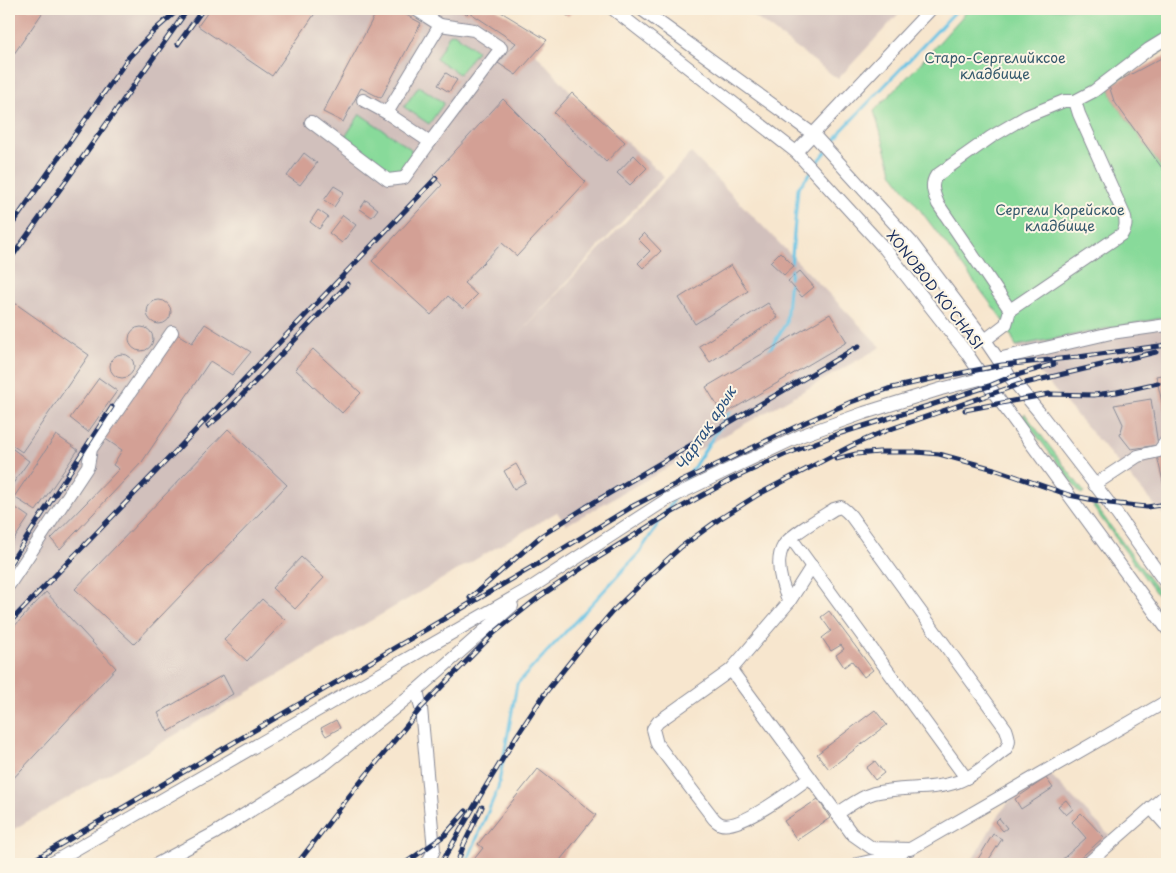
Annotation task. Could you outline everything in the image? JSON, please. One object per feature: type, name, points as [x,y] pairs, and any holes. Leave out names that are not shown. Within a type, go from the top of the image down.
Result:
[{"type":"street","points":[[311,122],[388,180],[404,178],[501,48],[474,30],[440,25],[415,9]]},
{"type":"street","name":"XONOBOD KO'CHASI","points":[[613,9],[796,152],[885,249],[966,352],[1167,629]]},
{"type":"street","points":[[627,20],[635,9]]},
{"type":"street","name":"XONOBOD KO'CHASI","points":[[640,9],[813,134],[912,242],[985,340],[1010,377],[1039,412],[1167,584]]},
{"type":"street","points":[[796,152],[931,9]]},
{"type":"street","points":[[386,114],[440,25]]},
{"type":"street","points":[[1010,310],[938,204],[934,193],[933,181],[936,176],[991,137],[1027,116],[1064,100],[1075,101],[1094,91],[1149,49],[1167,38]]},
{"type":"street","points":[[363,100],[430,142]]},
{"type":"street","points":[[985,340],[1006,324],[1010,310],[1122,234],[1126,226],[1124,217],[1075,101]]},
{"type":"street","points":[[998,359],[1111,333],[1167,325]]},
{"type":"street","points":[[9,585],[88,466],[91,449],[172,332]]},
{"type":"street","points":[[50,864],[532,588],[666,500],[800,436],[864,413],[941,389],[1007,372]]},
{"type":"street","points":[[1094,485],[1138,456],[1159,451],[1167,440]]},
{"type":"street","points":[[789,602],[783,587],[779,568],[780,554],[784,545],[791,538],[834,509],[841,507],[851,516],[1006,729],[1009,740],[1009,745],[1005,750],[966,778],[941,786],[872,794],[858,800],[837,814]]},
{"type":"street","points":[[791,538],[966,778]]},
{"type":"street","points":[[810,777],[763,810],[729,824],[721,824],[714,819],[657,744],[653,729],[658,722],[731,670],[789,602],[812,566]]},
{"type":"street","points":[[157,864],[215,834],[325,764],[417,690],[532,588]]},
{"type":"street","points":[[731,670],[852,834],[872,848],[910,849]]},
{"type":"street","points":[[417,690],[421,708],[434,850],[427,864]]},
{"type":"street","points":[[888,864],[910,849],[1167,701]]},
{"type":"street","points":[[1087,864],[1167,794]]},
{"type":"street","points":[[1151,808],[1167,826]]},
{"type":"street","points":[[857,864],[889,857],[910,849]]},
{"type":"shaded area","points":[[9,9],[496,9],[547,40],[535,53],[572,93],[664,176],[515,338],[691,153],[881,347],[566,525],[557,512],[9,832]]},
{"type":"shaded area","points":[[744,9],[903,9],[838,79]]},
{"type":"shaded area","points":[[1167,317],[1167,519],[1016,346]]},
{"type":"shaded area","points":[[1049,773],[1111,837],[1080,864],[970,864],[1000,813],[1013,797]]},
{"type":"green space","name":"Сергели Корейское кладбище","points":[[969,9],[1167,9],[1167,48],[1109,86],[1114,101],[1167,175],[1167,317],[1016,346],[1006,324],[893,174],[874,111]]},
{"type":"green space","points":[[454,33],[477,51],[459,74],[436,59],[449,35]]},
{"type":"green space","points":[[419,86],[444,103],[429,124],[404,107]]},
{"type":"green space","points":[[360,114],[411,149],[410,158],[398,172],[390,170],[345,137]]},
{"type":"green space","points":[[1025,414],[1084,492],[1081,494],[1022,416]]},
{"type":"green space","points":[[1095,505],[1167,603],[1167,608],[1093,507]]},
{"type":"building","points":[[9,9],[45,9],[9,61]]},
{"type":"building","points":[[210,9],[318,9],[272,76],[198,26]]},
{"type":"building","points":[[378,9],[395,9],[421,23],[381,98],[361,88],[343,122],[323,112]]},
{"type":"building","points":[[458,9],[496,9],[547,40],[516,75],[498,63],[516,43],[469,12],[467,14]]},
{"type":"building","points":[[559,9],[574,9],[568,16]]},
{"type":"building","points":[[1167,55],[1167,175],[1114,101],[1109,86]]},
{"type":"building","points":[[446,73],[457,80],[449,92],[438,85]]},
{"type":"building","points":[[572,93],[625,142],[606,162],[554,113]]},
{"type":"building","points":[[503,99],[586,182],[517,256],[502,243],[464,283],[477,295],[463,309],[448,296],[431,315],[372,261],[442,185],[433,175]]},
{"type":"building","points":[[304,153],[317,163],[300,185],[287,176]]},
{"type":"building","points":[[634,155],[647,168],[630,185],[617,173]]},
{"type":"building","points":[[334,186],[344,192],[334,207],[324,200]]},
{"type":"building","points":[[366,200],[378,209],[372,217],[360,209]]},
{"type":"building","points":[[318,210],[328,217],[319,229],[310,222]]},
{"type":"building","points":[[343,215],[356,225],[342,243],[329,233]]},
{"type":"building","points":[[644,233],[661,251],[643,268],[638,263],[650,251],[638,239]]},
{"type":"building","points":[[780,252],[794,266],[784,275],[770,262]]},
{"type":"building","points":[[731,265],[748,291],[695,324],[679,298]]},
{"type":"building","points":[[800,271],[814,287],[802,297],[788,281]]},
{"type":"building","points":[[9,299],[89,355],[22,452],[9,443]]},
{"type":"building","points":[[159,300],[168,303],[171,312],[168,321],[159,324],[150,321],[147,312],[150,303]]},
{"type":"building","points":[[768,303],[778,318],[710,362],[699,346]]},
{"type":"building","points":[[830,314],[847,342],[723,415],[706,387]]},
{"type":"building","points":[[205,324],[251,352],[232,375],[210,361],[142,462],[60,549],[51,539],[119,469],[113,465],[122,450],[104,438],[177,334],[192,343]]},
{"type":"building","points":[[141,327],[150,330],[153,339],[150,348],[141,351],[132,348],[129,339],[132,330]]},
{"type":"building","points":[[313,349],[361,393],[342,413],[295,369]]},
{"type":"building","points":[[122,354],[131,357],[134,366],[131,375],[122,378],[113,375],[110,366],[113,357]]},
{"type":"building","points":[[1167,374],[1167,410],[1164,411],[1156,376]]},
{"type":"building","points":[[99,378],[117,391],[88,432],[70,418]]},
{"type":"building","points":[[1151,399],[1158,445],[1131,449],[1120,435],[1123,424],[1114,405]]},
{"type":"building","points":[[228,429],[287,485],[134,644],[75,589]]},
{"type":"building","points":[[56,435],[78,450],[36,511],[14,497]]},
{"type":"building","points":[[9,446],[29,461],[9,489]]},
{"type":"building","points":[[1167,453],[1167,489],[1165,490],[1157,456]]},
{"type":"building","points":[[516,464],[526,482],[514,489],[504,471]]},
{"type":"building","points":[[13,506],[29,517],[9,547],[9,512]]},
{"type":"building","points":[[301,557],[324,578],[295,609],[272,588]]},
{"type":"building","points":[[46,592],[116,668],[9,783],[9,632]]},
{"type":"building","points":[[262,599],[285,620],[247,661],[224,640]]},
{"type":"building","points":[[829,611],[873,670],[864,677],[852,661],[844,667],[836,655],[844,649],[841,645],[831,651],[822,638],[831,631],[821,617]]},
{"type":"building","points":[[223,675],[233,694],[168,732],[158,713]]},
{"type":"building","points":[[875,710],[887,725],[829,769],[817,754]]},
{"type":"building","points":[[336,720],[340,728],[326,736],[321,728]]},
{"type":"building","points":[[875,761],[884,773],[875,780],[866,768]]},
{"type":"building","points":[[538,769],[596,815],[557,864],[472,864],[483,848],[478,844]]},
{"type":"building","points":[[1046,778],[1053,788],[1021,809],[1015,799]]},
{"type":"building","points":[[818,799],[830,818],[797,840],[784,821]]},
{"type":"building","points":[[1066,800],[1073,809],[1066,815],[1058,806]]},
{"type":"building","points":[[1081,813],[1104,837],[1074,864],[1057,864],[1086,838],[1072,822]]},
{"type":"building","points":[[999,818],[1007,828],[1003,831],[995,822]]},
{"type":"building","points":[[993,834],[1002,839],[986,864],[975,864]]},
{"type":"waterway","name":"Чартак арык","points":[[830,147],[842,130],[958,9]]},
{"type":"waterway","name":"Чартак арык","points":[[814,167],[826,152]]},
{"type":"waterway","name":"Чартак арык","points":[[768,353],[786,323],[798,188],[811,172]]},
{"type":"waterway","name":"Чартак арык","points":[[681,487],[732,408]]},
{"type":"waterway","name":"Чартак арык","points":[[466,864],[498,788],[517,684],[639,553],[673,501]]},
{"type":"railway","points":[[9,229],[129,57],[179,9]]},
{"type":"railway","points":[[9,261],[188,9]]},
{"type":"railway","points":[[178,44],[203,9]]},
{"type":"railway","points":[[9,623],[436,178]]},
{"type":"railway","points":[[208,426],[232,406],[348,284]]},
{"type":"railway","points":[[27,864],[633,506],[806,422],[851,402],[888,389],[931,379],[1002,365],[1167,345]]},
{"type":"railway","points":[[470,598],[541,536],[586,507],[859,346]]},
{"type":"railway","points":[[441,864],[516,737],[546,692],[577,653],[612,612],[645,580],[681,547],[718,520],[759,494],[851,446],[885,431],[1017,385],[1156,352]]},
{"type":"railway","points":[[297,864],[421,708],[494,633],[539,597],[594,560],[669,514],[732,479],[784,455],[838,434],[1054,364]]},
{"type":"railway","points":[[965,410],[1049,394],[1094,395],[1158,383]]},
{"type":"railway","points":[[9,565],[112,407]]},
{"type":"railway","points":[[836,459],[856,454],[879,452],[939,454],[994,469],[1069,495],[1109,503],[1147,507],[1167,504]]},
{"type":"railway","points":[[457,864],[464,844],[482,807]]},
{"type":"railway","points":[[404,864],[445,835],[466,811]]},
{"type":"park label","name":"Старо-Сергелийксое кладбище","points":[[995,66]]}]
